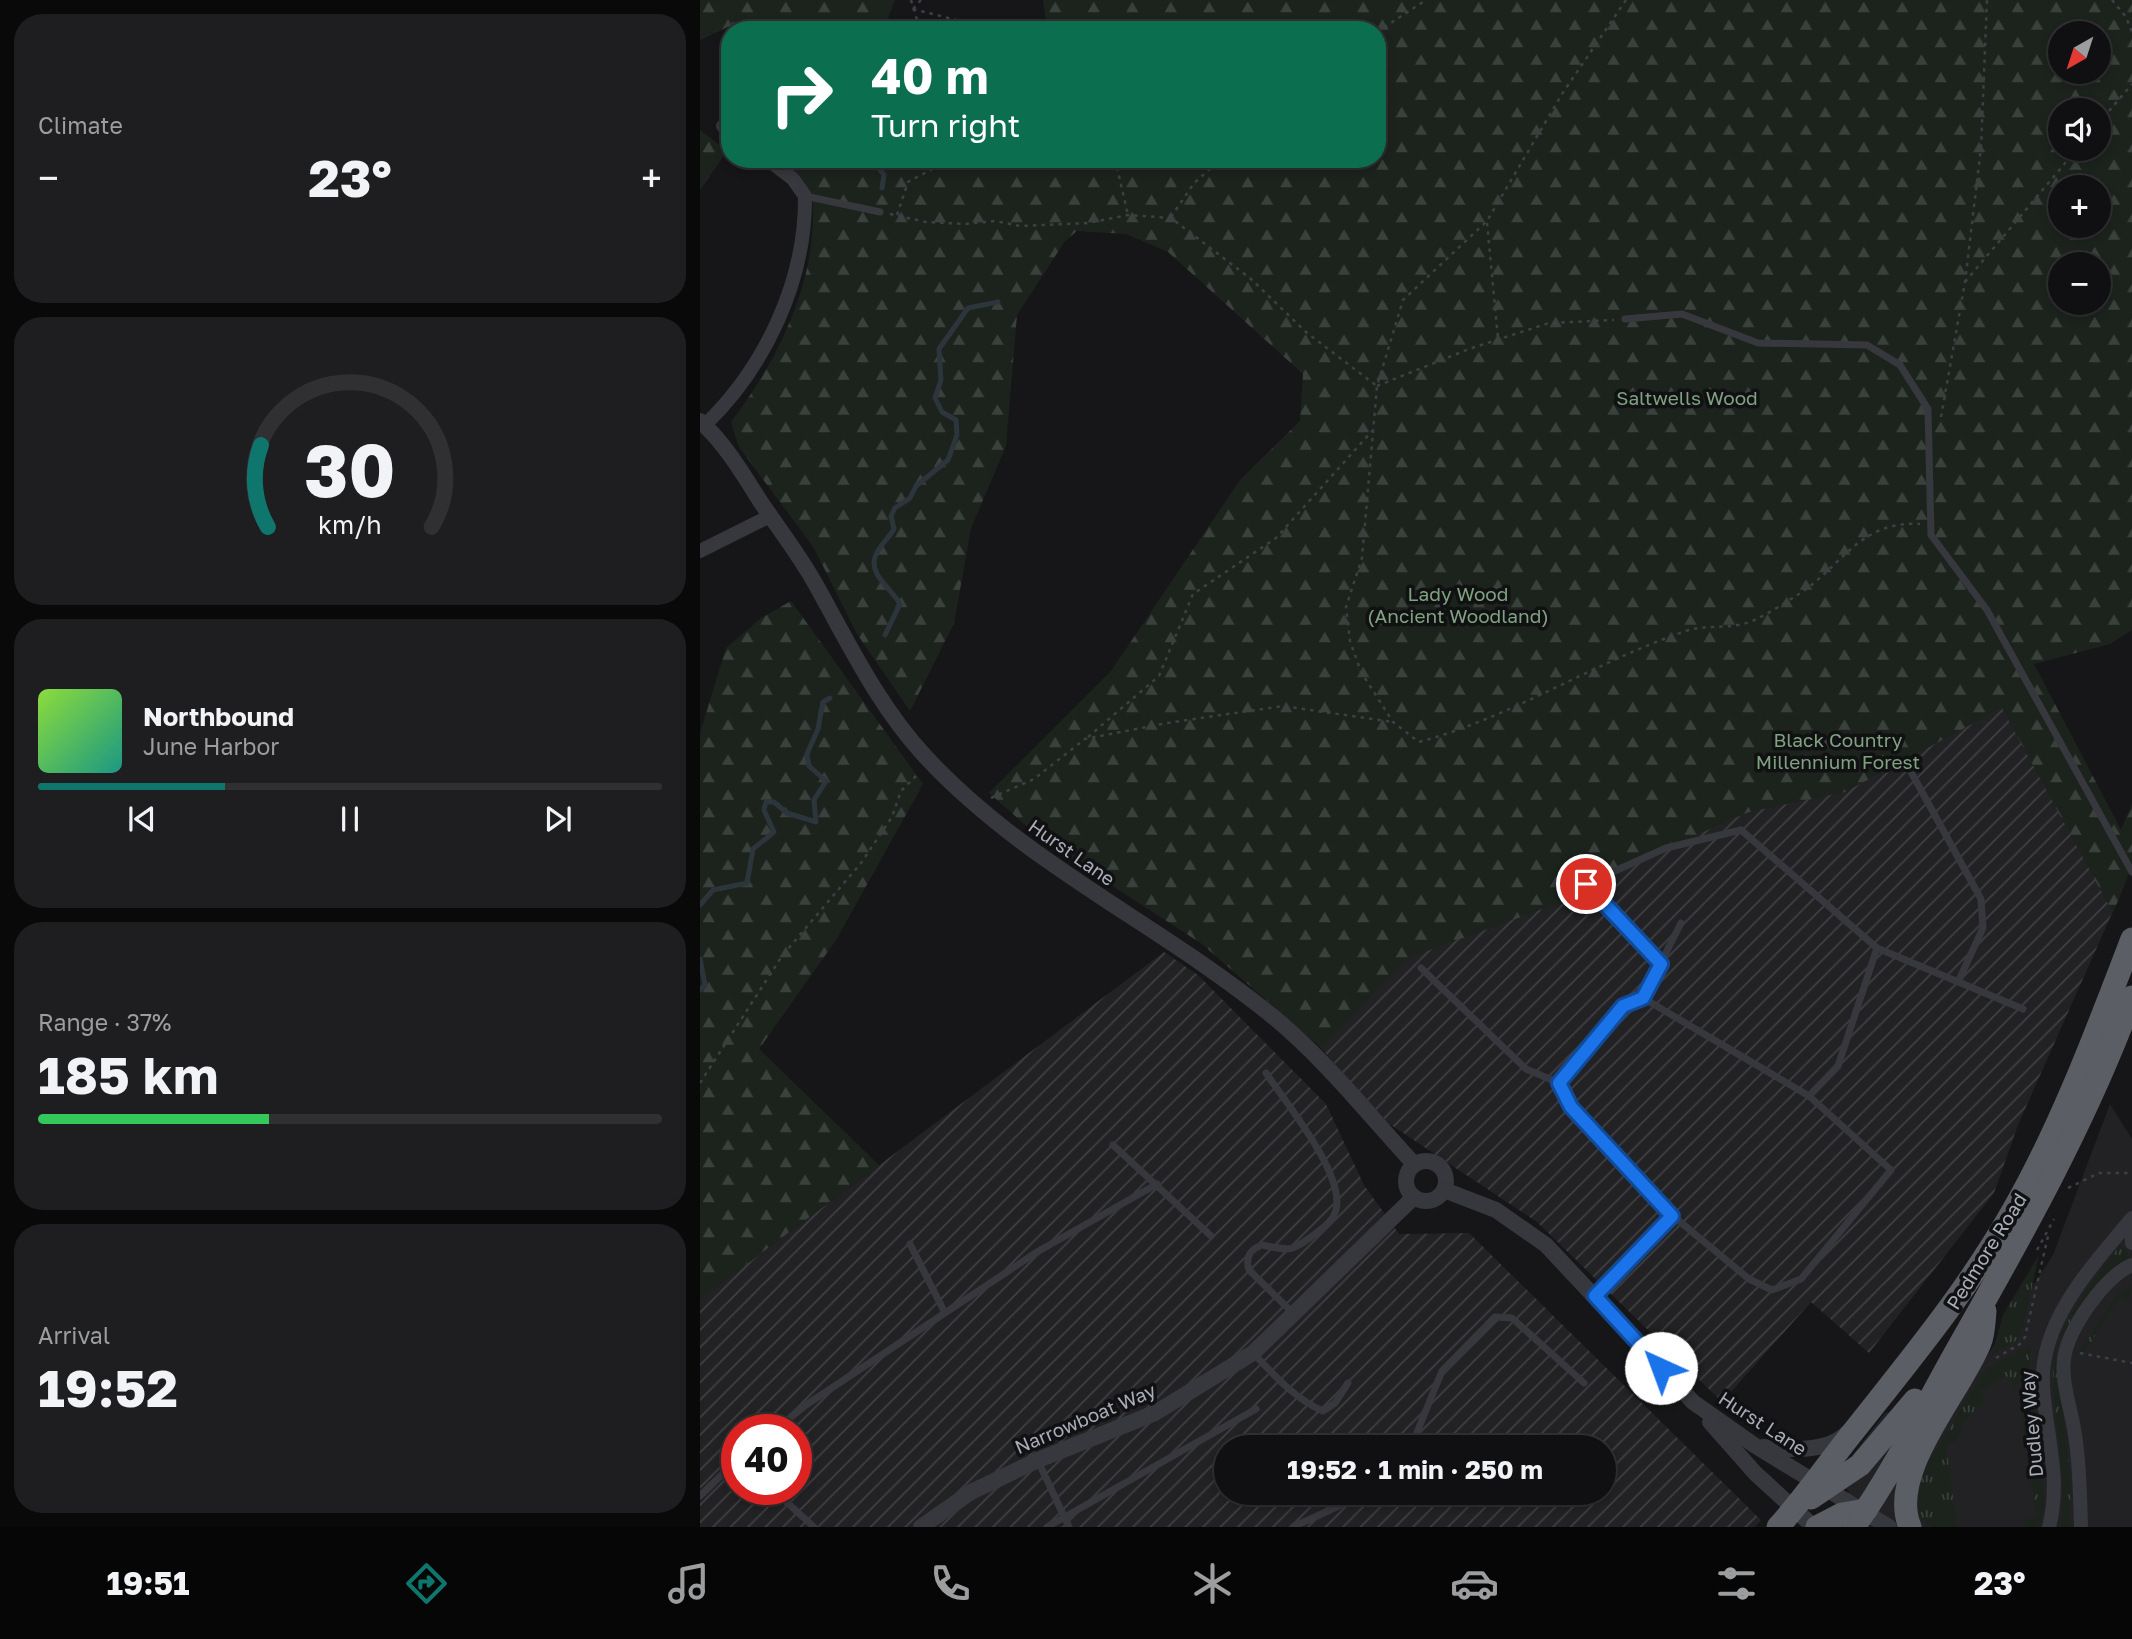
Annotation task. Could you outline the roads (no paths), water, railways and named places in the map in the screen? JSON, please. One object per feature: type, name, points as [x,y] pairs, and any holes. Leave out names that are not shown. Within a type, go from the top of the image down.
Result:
[{"type":"highway","name":"Pedmore Road","points":[[1841,1504],[1869,1411],[1966,1289],[2016,1205],[2084,1066],[2132,939]]},
{"type":"highway","name":"Pedmore Road","points":[[1778,1527],[1794,1510],[1841,1504],[1987,1297],[2030,1221],[2090,1096],[2132,997]]},
{"type":"highway","points":[[1816,1527],[1841,1504],[1860,1465],[1905,1416],[1987,1297]]},
{"type":"highway","points":[[1910,1527],[1905,1497],[1918,1456],[1981,1341],[1987,1297]]},
{"type":"street","points":[[702,423],[739,390],[780,312],[801,253],[805,197],[793,179],[779,168]]},
{"type":"street","name":"Hurst Lane","points":[[702,423],[816,585],[843,639],[880,696],[930,761],[977,807],[1040,858],[1188,954],[1272,1016],[1347,1089],[1414,1164]]},
{"type":"street","points":[[700,551],[770,516]]},
{"type":"street","points":[[1430,1161],[1440,1166],[1446,1179],[1444,1190],[1433,1200],[1414,1197],[1406,1183],[1409,1169],[1414,1164],[1430,1161]]},
{"type":"street","name":"Hurst Lane","points":[[1444,1190],[1496,1210],[1536,1238],[1595,1296],[1693,1402],[1841,1504],[1889,1527]]},
{"type":"street","name":"Narrowboat Way","points":[[921,1527],[971,1493],[1038,1460],[1155,1413],[1253,1353],[1414,1197]]},
{"type":"street","points":[[2132,1220],[2132,1243]]},
{"type":"street","name":"Dudley Way","points":[[2049,1527],[2055,1485],[2043,1385],[2047,1343],[2082,1282],[2132,1220]]},
{"type":"street","name":"Dudley Way","points":[[2081,1527],[2076,1436],[2064,1360],[2078,1325],[2100,1292],[2115,1275],[2132,1265]]},
{"type":"street","points":[[1693,1402],[1755,1473],[1816,1527]]},
{"type":"street","points":[[1754,1445],[1785,1450],[1809,1448],[1843,1438],[1869,1411]]},
{"type":"lane","points":[[805,197],[880,212]]},
{"type":"lane","points":[[1625,319],[1682,314],[1758,343],[1867,345],[1900,365],[1928,409],[1931,536],[1987,610],[2132,872]]},
{"type":"lane","points":[[1905,761],[1981,899],[1983,928],[1958,982]]},
{"type":"lane","points":[[1661,964],[1586,884],[1666,848],[1741,830],[1877,948],[2023,1009]]},
{"type":"lane","points":[[1559,1083],[1623,1006],[1643,998],[1681,923]]},
{"type":"lane","points":[[1809,1096],[1838,1066],[1877,948]]},
{"type":"lane","points":[[1421,968],[1526,1069],[1559,1083],[1571,1107],[1672,1216],[1749,1279],[1772,1290],[1801,1279],[1891,1170],[1809,1096],[1643,998]]},
{"type":"lane","points":[[1266,1073],[1329,1170],[1337,1195],[1337,1207],[1328,1224],[1297,1248],[1280,1251],[1262,1245],[1248,1255],[1246,1263],[1249,1270],[1294,1314]]},
{"type":"lane","points":[[1113,1145],[1211,1236]]},
{"type":"lane","points":[[795,1414],[1037,1252],[1157,1184]]},
{"type":"lane","points":[[1595,1296],[1672,1216]]},
{"type":"lane","points":[[910,1244],[945,1313]]},
{"type":"lane","points":[[1416,1435],[1442,1371],[1495,1317],[1512,1318],[1584,1383]]},
{"type":"lane","points":[[1253,1353],[1280,1381],[1313,1407],[1323,1411],[1335,1403],[1348,1383]]},
{"type":"lane","points":[[1047,1527],[1256,1409]]},
{"type":"lane","points":[[1038,1460],[1069,1527]]},
{"type":"lane","points":[[700,1496],[721,1476]]},
{"type":"lane","points":[[790,1505],[814,1527]]},
{"type":"lane","points":[[1293,1527],[1341,1505]]},
{"type":"waterway","points":[[879,168],[884,175],[882,188]]},
{"type":"waterway","points":[[885,635],[900,604],[878,576],[875,557],[894,529],[891,516],[895,508],[910,498],[916,486],[948,460],[957,435],[956,420],[942,412],[935,398],[941,380],[939,349],[968,308],[998,302]]},
{"type":"waterway","points":[[700,905],[713,890],[747,883],[753,849],[774,832],[764,810],[766,802],[774,802],[787,813],[816,822],[814,800],[826,781],[809,766],[807,754],[818,729],[823,702],[830,698]]},
{"type":"waterway","points":[[700,959],[705,985],[700,990]]},
{"type":"park label","name":"Saltwells Wood","points":[[1687,397]]},
{"type":"park label","name":"Lady Wood (Ancient Woodland)","points":[[1458,604]]},
{"type":"park label","name":"Black Country Millennium Forest","points":[[1838,750]]}]
